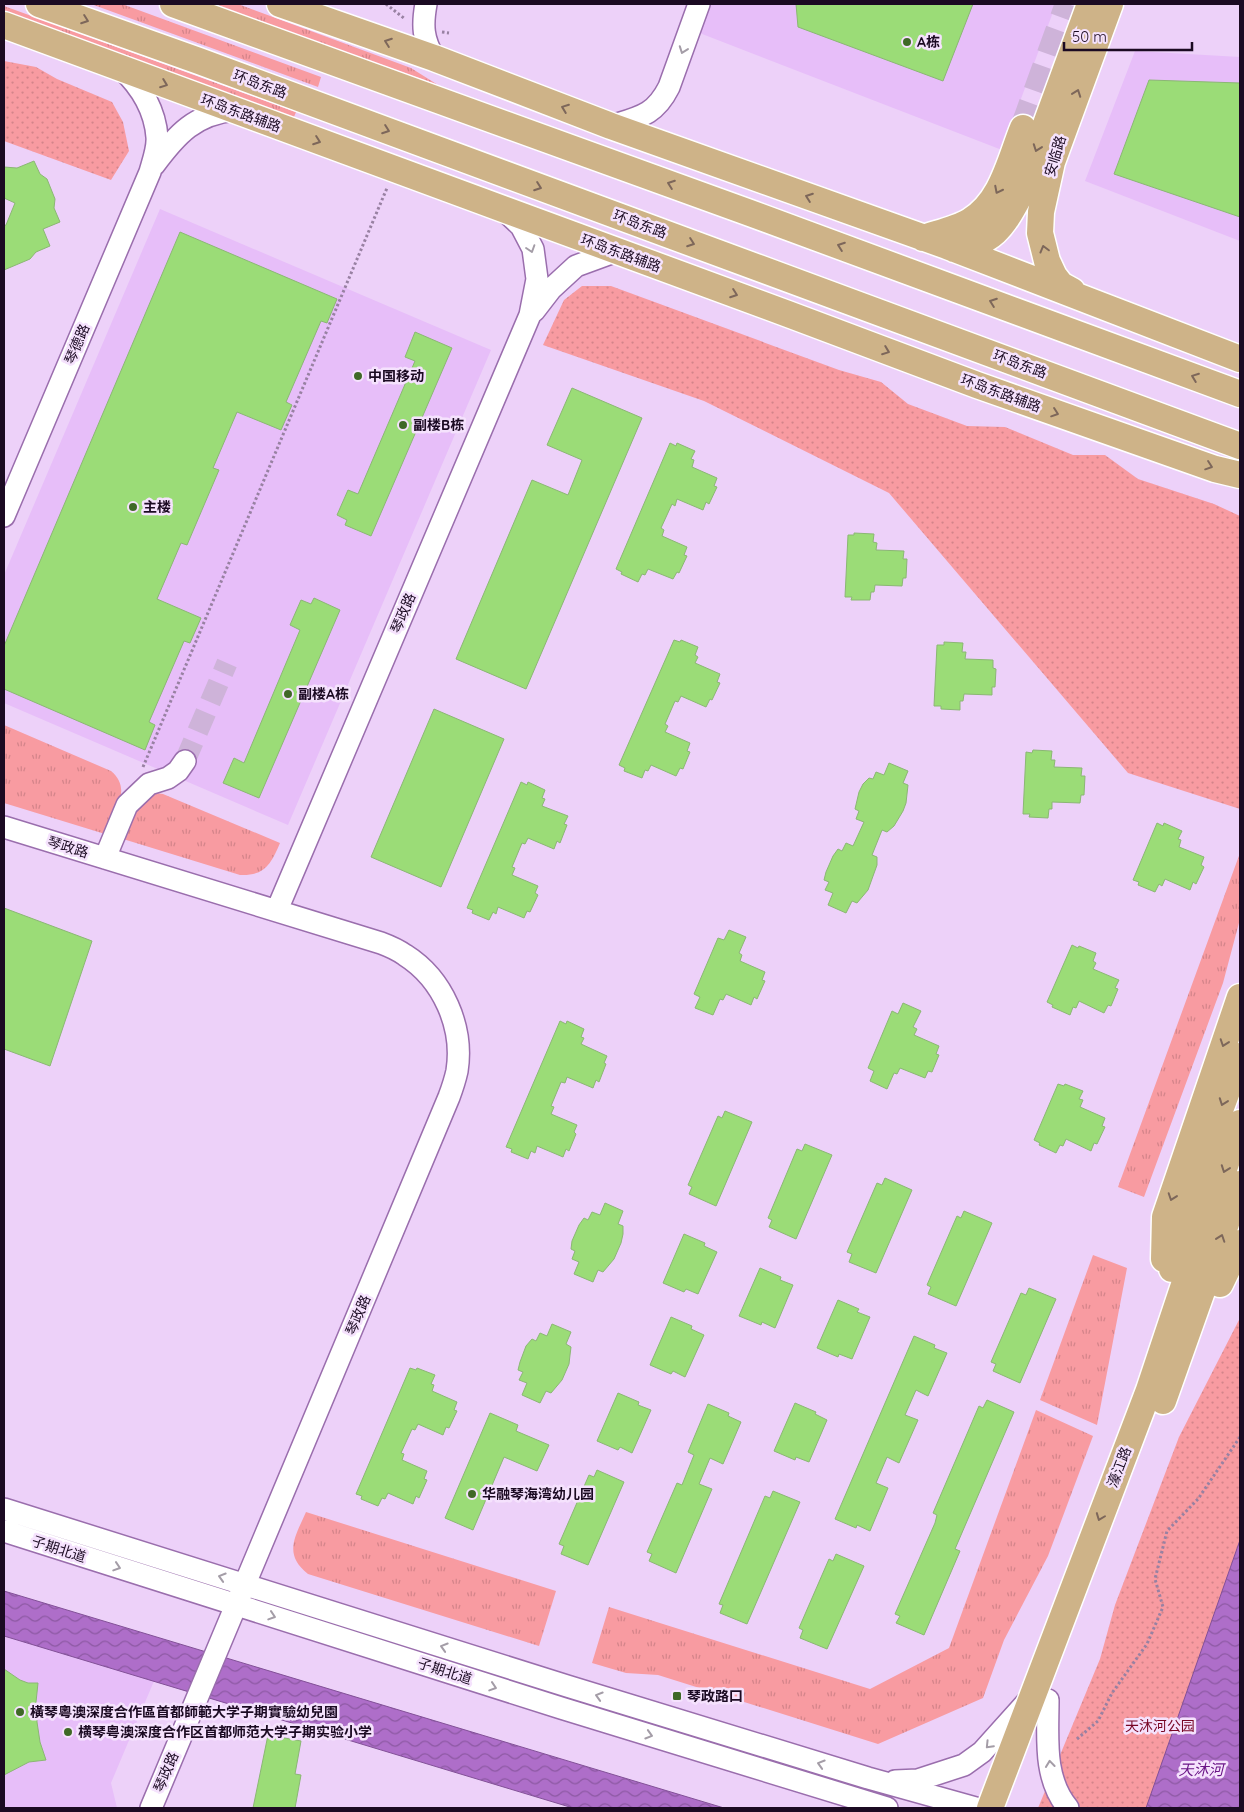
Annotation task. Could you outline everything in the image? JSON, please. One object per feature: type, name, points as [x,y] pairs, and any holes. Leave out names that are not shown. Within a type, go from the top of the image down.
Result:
[{"type":"main road","name":"环岛东路","points":[[40,4],[1240,446]]},
{"type":"main road","points":[[173,4],[1031,316],[1240,394]]},
{"type":"main road","points":[[280,4],[434,58],[611,126],[954,249],[1240,359]]},
{"type":"main road","name":"安临路","points":[[954,249],[970,246],[987,239],[1007,218],[1020,195],[1090,4]]},
{"type":"main road","name":"安临路","points":[[1083,298],[1061,285],[1054,276],[1047,261],[1040,233],[1041,212],[1052,162],[1110,4]]},
{"type":"main road","name":"环岛东路辅路","points":[[4,25],[977,385],[1214,469],[1240,475]]},
{"type":"main road","points":[[434,58],[452,78],[466,88],[537,116],[593,156]]},
{"type":"main road","points":[[328,109],[354,136],[365,143],[439,170],[457,180],[493,206]]},
{"type":"main road","points":[[923,238],[969,222],[985,210],[997,193],[1023,128]]},
{"type":"main road","points":[[1031,316],[1064,311],[1116,328],[1174,333]]},
{"type":"main road","points":[[788,314],[854,322],[881,328],[940,348],[982,350]]},
{"type":"main road","points":[[1157,1392],[1166,1217],[1240,997]]},
{"type":"main road","points":[[1163,1298],[1203,1156],[1240,1056]]},
{"type":"main road","name":"濠江路","points":[[1157,1392],[1198,1243],[1240,1123]]},
{"type":"main road","name":"濠江路","points":[[990,1808],[1040,1698],[1157,1392],[1240,1184]]},
{"type":"main road","points":[[1157,1392],[1240,1243]]},
{"type":"main road","name":"濠江路","points":[[1007,1808],[1040,1698]]},
{"type":"street","points":[[426,4],[424,34],[426,45],[434,58]]},
{"type":"street","points":[[611,126],[640,117],[655,108],[664,98],[700,4]]},
{"type":"street","name":"琴德路","points":[[4,516],[150,172],[155,155],[157,138],[152,113],[142,91],[133,79],[119,67]]},
{"type":"street","name":"琴德路","points":[[150,172],[173,142],[187,128],[201,118],[217,112],[235,110]]},
{"type":"street","points":[[493,206],[521,226],[533,249],[537,279],[530,315]]},
{"type":"street","points":[[530,315],[551,289],[576,266],[617,251]]},
{"type":"street","name":"琴政路","points":[[277,910],[530,315]]},
{"type":"street","points":[[105,858],[127,805],[149,784],[168,778],[178,771],[185,761]]},
{"type":"street","name":"琴政路","points":[[4,827],[381,942],[405,954],[426,972],[442,993],[453,1018],[458,1044],[457,1071],[446,1106],[151,1808]]},
{"type":"street","name":"子期北道","points":[[4,1508],[868,1778]]},
{"type":"street","name":"子期北道","points":[[4,1531],[863,1804],[887,1808]]},
{"type":"street","points":[[868,1778],[918,1780],[964,1765],[982,1752],[1040,1698]]},
{"type":"street","points":[[1040,1698],[1050,1770],[1055,1788],[1068,1808]]},
{"type":"street","points":[[868,1778],[976,1808]]},
{"type":"path","points":[[143,768],[386,193],[394,170]]},
{"type":"path","points":[[1076,1738],[1098,1721],[1112,1692],[1147,1644],[1163,1607],[1155,1579],[1167,1531],[1198,1499],[1240,1437]]},
{"type":"shaded area","points":[[708,4],[1056,4],[1002,150],[697,32]]},
{"type":"shaded area","points":[[1135,51],[1240,57],[1240,241],[1085,181]]},
{"type":"shaded area","points":[[160,209],[491,350],[288,825],[4,703],[4,575]]},
{"type":"shaded area","name":"横琴粤澳深度合作区首都师范大学子期实验小学","points":[[4,1636],[154,1681],[111,1783],[117,1808],[4,1808]]},
{"type":"green space","points":[[91,4],[122,4],[321,77],[318,87]]},
{"type":"green space","points":[[211,4],[238,4],[411,68],[438,85]]},
{"type":"green space","points":[[4,6],[296,112],[292,122],[4,17]]},
{"type":"green space","points":[[4,61],[36,67],[57,79],[112,102],[123,122],[129,151],[111,180],[4,141]]},
{"type":"green space","points":[[582,286],[611,286],[839,370],[881,382],[908,404],[967,426],[1005,427],[1073,455],[1105,455],[1138,479],[1214,504],[1240,516],[1240,809],[1128,773],[889,493],[704,401],[543,345],[564,300]]},
{"type":"green space","points":[[4,725],[111,771],[121,785],[121,793],[117,810],[105,834],[4,803]]},
{"type":"green space","points":[[156,793],[163,794],[280,843],[270,863],[256,873],[240,875],[123,839],[142,798]]},
{"type":"green space","points":[[1240,853],[1240,919],[1223,983],[1144,1197],[1118,1187]]},
{"type":"green space","points":[[1093,1255],[1127,1268],[1097,1425],[1040,1400]]},
{"type":"green space","name":"天沐河公园","points":[[1240,1318],[1240,1808],[1038,1808],[1100,1659],[1115,1605],[1179,1437]]},
{"type":"green space","points":[[1036,1410],[1093,1436],[1048,1556],[1004,1640],[983,1698],[878,1744],[658,1675],[626,1673],[592,1663],[609,1607],[870,1689],[949,1648]]},
{"type":"green space","points":[[306,1512],[556,1591],[539,1646],[308,1574],[300,1567],[293,1552],[295,1537]]},
{"type":"water","name":"天沐河","points":[[1240,1540],[1240,1808],[1146,1808]]},
{"type":"water","points":[[4,1591],[724,1808],[573,1808],[4,1636]]},
{"type":"building","points":[[796,4],[973,4],[943,81],[798,27]]},
{"type":"building","points":[[1149,80],[1240,83],[1240,217],[1114,174]]},
{"type":"building","points":[[34,161],[40,174],[47,179],[55,199],[54,208],[60,222],[43,229],[50,246],[36,252],[30,259],[4,270],[4,226],[15,203],[4,198],[4,167],[17,168]]},
{"type":"building","name":"主楼","points":[[180,232],[337,299],[327,323],[321,321],[286,402],[292,405],[281,430],[237,412],[213,468],[219,470],[187,545],[181,543],[157,599],[201,618],[190,643],[184,641],[149,722],[155,725],[145,750],[4,689],[4,646]]},
{"type":"building","name":"副楼B栋","points":[[415,332],[452,348],[371,536],[345,525],[347,520],[337,515],[348,490],[358,494],[415,361],[405,357]]},
{"type":"building","points":[[572,388],[642,418],[526,689],[456,659],[532,480],[568,495],[582,460],[547,445]]},
{"type":"building","points":[[670,443],[676,446],[677,443],[695,451],[691,459],[694,460],[692,467],[717,478],[714,486],[717,487],[709,504],[706,502],[703,510],[677,499],[675,506],[672,504],[661,528],[664,530],[662,536],[687,547],[684,555],[687,556],[679,573],[677,572],[673,579],[648,569],[645,575],[642,574],[638,582],[621,574],[622,572],[616,569]]},
{"type":"building","points":[[854,533],[874,534],[873,542],[877,543],[876,550],[904,551],[903,559],[907,559],[906,578],[903,578],[902,586],[875,585],[874,592],[871,592],[870,600],[851,600],[852,597],[845,597],[848,535],[854,535]]},
{"type":"building","name":"副楼A栋","points":[[314,598],[340,610],[259,798],[223,783],[234,758],[244,763],[300,630],[290,625],[301,600],[311,604]]},
{"type":"building","points":[[674,640],[680,642],[681,640],[698,647],[695,655],[698,657],[695,663],[720,674],[717,682],[720,683],[712,700],[710,699],[706,707],[681,696],[678,702],[675,701],[665,724],[668,726],[665,732],[690,743],[687,751],[690,752],[683,769],[680,768],[676,776],[651,765],[648,771],[645,770],[642,778],[624,771],[625,768],[619,765]]},
{"type":"building","points":[[944,642],[963,643],[962,652],[966,652],[965,659],[993,660],[993,668],[996,669],[995,687],[992,687],[992,695],[964,694],[963,701],[960,701],[960,710],[941,709],[941,706],[934,706],[937,645],[944,645]]},
{"type":"building","points":[[434,709],[504,739],[441,887],[371,857]]},
{"type":"building","points":[[1033,750],[1052,751],[1051,760],[1055,760],[1054,767],[1082,768],[1081,776],[1085,776],[1084,795],[1081,795],[1080,803],[1052,802],[1052,809],[1049,809],[1048,818],[1029,817],[1030,814],[1023,814],[1026,752],[1032,753]]},
{"type":"building","points":[[889,763],[908,771],[903,783],[908,785],[906,803],[894,826],[887,832],[882,830],[872,855],[877,857],[877,865],[868,890],[857,903],[852,901],[846,913],[828,905],[833,893],[825,890],[829,882],[824,880],[826,872],[838,849],[842,851],[846,843],[853,846],[864,822],[856,819],[859,811],[855,809],[863,784],[869,778],[873,779],[876,772],[884,775]]},
{"type":"building","points":[[521,782],[527,785],[528,782],[545,790],[542,798],[545,799],[542,806],[568,816],[564,824],[567,825],[560,843],[557,841],[554,849],[528,838],[525,844],[522,843],[512,867],[515,868],[512,875],[538,886],[535,893],[538,895],[530,912],[527,911],[524,918],[498,907],[496,914],[493,912],[489,920],[472,913],[473,910],[467,908]]},
{"type":"building","points":[[1157,823],[1163,826],[1164,823],[1182,831],[1178,839],[1181,840],[1179,847],[1204,857],[1201,865],[1204,867],[1196,884],[1193,882],[1190,890],[1165,879],[1162,886],[1159,884],[1155,892],[1138,885],[1139,882],[1133,880]]},
{"type":"building","points":[[4,908],[92,941],[50,1066],[4,1049]]},
{"type":"building","points":[[729,930],[746,937],[739,953],[742,955],[740,961],[765,972],[762,980],[765,981],[757,999],[754,997],[751,1005],[726,994],[723,1000],[720,999],[713,1015],[695,1008],[700,997],[694,994],[718,938],[724,940]]},
{"type":"building","points":[[1072,945],[1096,953],[1093,961],[1096,963],[1093,969],[1119,980],[1115,988],[1118,989],[1111,1006],[1108,1005],[1104,1013],[1079,1001],[1076,1008],[1073,1007],[1070,1015],[1052,1007],[1053,1005],[1047,1002]]},
{"type":"building","points":[[903,1003],[921,1011],[913,1027],[917,1029],[914,1035],[939,1046],[936,1054],[939,1055],[932,1072],[928,1071],[925,1078],[900,1068],[897,1074],[894,1073],[887,1089],[870,1081],[874,1071],[868,1068],[892,1011],[898,1014]]},
{"type":"building","points":[[560,1021],[566,1024],[567,1021],[584,1029],[581,1037],[584,1038],[581,1044],[607,1056],[604,1063],[606,1064],[599,1082],[596,1080],[593,1088],[567,1077],[565,1083],[561,1082],[551,1106],[554,1107],[551,1114],[577,1125],[574,1132],[576,1134],[569,1151],[566,1149],[563,1157],[537,1146],[535,1153],[531,1151],[528,1159],[511,1152],[512,1149],[506,1147]]},
{"type":"building","points":[[1058,1084],[1064,1086],[1065,1084],[1083,1091],[1079,1099],[1083,1100],[1080,1107],[1105,1118],[1102,1126],[1105,1127],[1097,1144],[1094,1143],[1091,1151],[1066,1139],[1063,1146],[1060,1145],[1056,1153],[1039,1145],[1040,1143],[1034,1140]]},
{"type":"building","points":[[725,1111],[752,1122],[716,1206],[689,1194],[692,1187],[688,1185],[718,1116],[722,1118]]},
{"type":"building","points":[[805,1144],[832,1155],[796,1239],[769,1227],[772,1220],[768,1218],[797,1149],[802,1151]]},
{"type":"building","points":[[885,1178],[912,1190],[876,1273],[849,1262],[852,1254],[847,1252],[877,1183],[882,1185]]},
{"type":"building","points":[[605,1203],[623,1211],[618,1224],[623,1226],[623,1234],[614,1259],[603,1272],[598,1270],[593,1282],[574,1274],[579,1262],[572,1259],[575,1251],[571,1249],[572,1241],[584,1218],[588,1220],[592,1212],[600,1215]]},
{"type":"building","points":[[964,1211],[992,1223],[956,1306],[928,1294],[931,1287],[927,1285],[957,1216],[961,1218]]},
{"type":"building","points":[[684,1234],[705,1243],[704,1246],[717,1252],[698,1294],[686,1289],[684,1292],[663,1283]]},
{"type":"building","points":[[760,1268],[781,1277],[780,1280],[793,1285],[775,1328],[762,1322],[761,1325],[739,1316]]},
{"type":"building","points":[[1029,1288],[1056,1299],[1020,1383],[993,1371],[996,1364],[991,1362],[1021,1293],[1026,1295]]},
{"type":"building","points":[[838,1300],[859,1309],[857,1312],[870,1317],[852,1359],[839,1354],[838,1357],[817,1348]]},
{"type":"building","points":[[671,1317],[692,1326],[691,1329],[704,1335],[685,1377],[673,1371],[671,1374],[650,1365]]},
{"type":"building","points":[[552,1324],[571,1332],[566,1344],[571,1347],[569,1364],[562,1380],[551,1393],[546,1391],[540,1403],[522,1395],[527,1383],[519,1380],[523,1372],[518,1370],[526,1346],[532,1339],[536,1341],[540,1333],[547,1336]]},
{"type":"building","points":[[914,1336],[935,1345],[934,1348],[947,1353],[928,1396],[916,1390],[905,1415],[918,1420],[899,1463],[887,1457],[876,1483],[888,1488],[870,1531],[857,1525],[856,1528],[835,1519]]},
{"type":"building","points":[[410,1368],[416,1370],[417,1368],[435,1375],[431,1384],[434,1385],[432,1391],[457,1402],[454,1410],[457,1411],[449,1428],[446,1427],[443,1435],[418,1424],[415,1430],[412,1429],[401,1453],[404,1454],[402,1460],[427,1471],[424,1479],[427,1480],[419,1498],[416,1496],[413,1504],[388,1493],[385,1499],[382,1498],[378,1506],[361,1499],[362,1496],[356,1494]]},
{"type":"building","points":[[618,1393],[639,1402],[638,1405],[651,1410],[632,1453],[620,1447],[618,1450],[597,1441]]},
{"type":"building","points":[[987,1400],[1014,1412],[955,1549],[960,1551],[924,1635],[896,1623],[900,1616],[895,1614],[935,1523],[937,1515],[933,1513],[979,1406],[983,1408]]},
{"type":"building","points":[[795,1403],[816,1412],[815,1414],[827,1420],[809,1462],[796,1457],[795,1460],[774,1451]]},
{"type":"building","points":[[708,1404],[729,1413],[728,1416],[741,1422],[723,1464],[710,1458],[699,1484],[712,1489],[676,1573],[649,1561],[652,1554],[647,1552],[677,1483],[682,1485],[694,1455],[688,1452]]},
{"type":"building","name":"华融琴海湾幼儿园","points":[[490,1413],[518,1425],[516,1431],[549,1445],[537,1471],[504,1457],[473,1530],[445,1518]]},
{"type":"building","points":[[597,1470],[624,1482],[588,1565],[561,1554],[564,1546],[559,1544],[589,1475],[594,1477]]},
{"type":"building","points":[[773,1491],[800,1502],[747,1624],[720,1613],[723,1605],[719,1604],[765,1496],[770,1498]]},
{"type":"building","points":[[836,1554],[864,1566],[827,1649],[800,1638],[803,1630],[799,1628],[829,1559],[833,1561]]},
{"type":"building","name":"橫琴粵澳深度合作區首都師範大学子期實驗幼兒園","points":[[4,1669],[20,1680],[28,1683],[38,1683],[36,1702],[37,1722],[40,1742],[46,1760],[29,1762],[4,1775]]},
{"type":"building","points":[[268,1735],[301,1741],[295,1774],[301,1775],[295,1808],[253,1808]]},
{"type":"tunnel","points":[[1023,128],[1068,4]]},
{"type":"tunnel","points":[[185,761],[227,663]]},
{"type":"place","name":"A栋","points":[[907,42]]},
{"type":"place","name":"中国移动","points":[[358,376]]},
{"type":"place","name":"副楼B栋","points":[[403,425]]},
{"type":"place","name":"主楼","points":[[133,507]]},
{"type":"place","name":"副楼A栋","points":[[288,694]]},
{"type":"place","name":"华融琴海湾幼儿园","points":[[472,1494]]},
{"type":"place","name":"琴政路口","points":[[677,1696]]},
{"type":"place","name":"橫琴粵澳深度合作區首都師範大学子期實驗幼兒園","points":[[20,1712]]},
{"type":"place","name":"横琴粤澳深度合作区首都师范大学子期实验小学","points":[[68,1732]]}]
